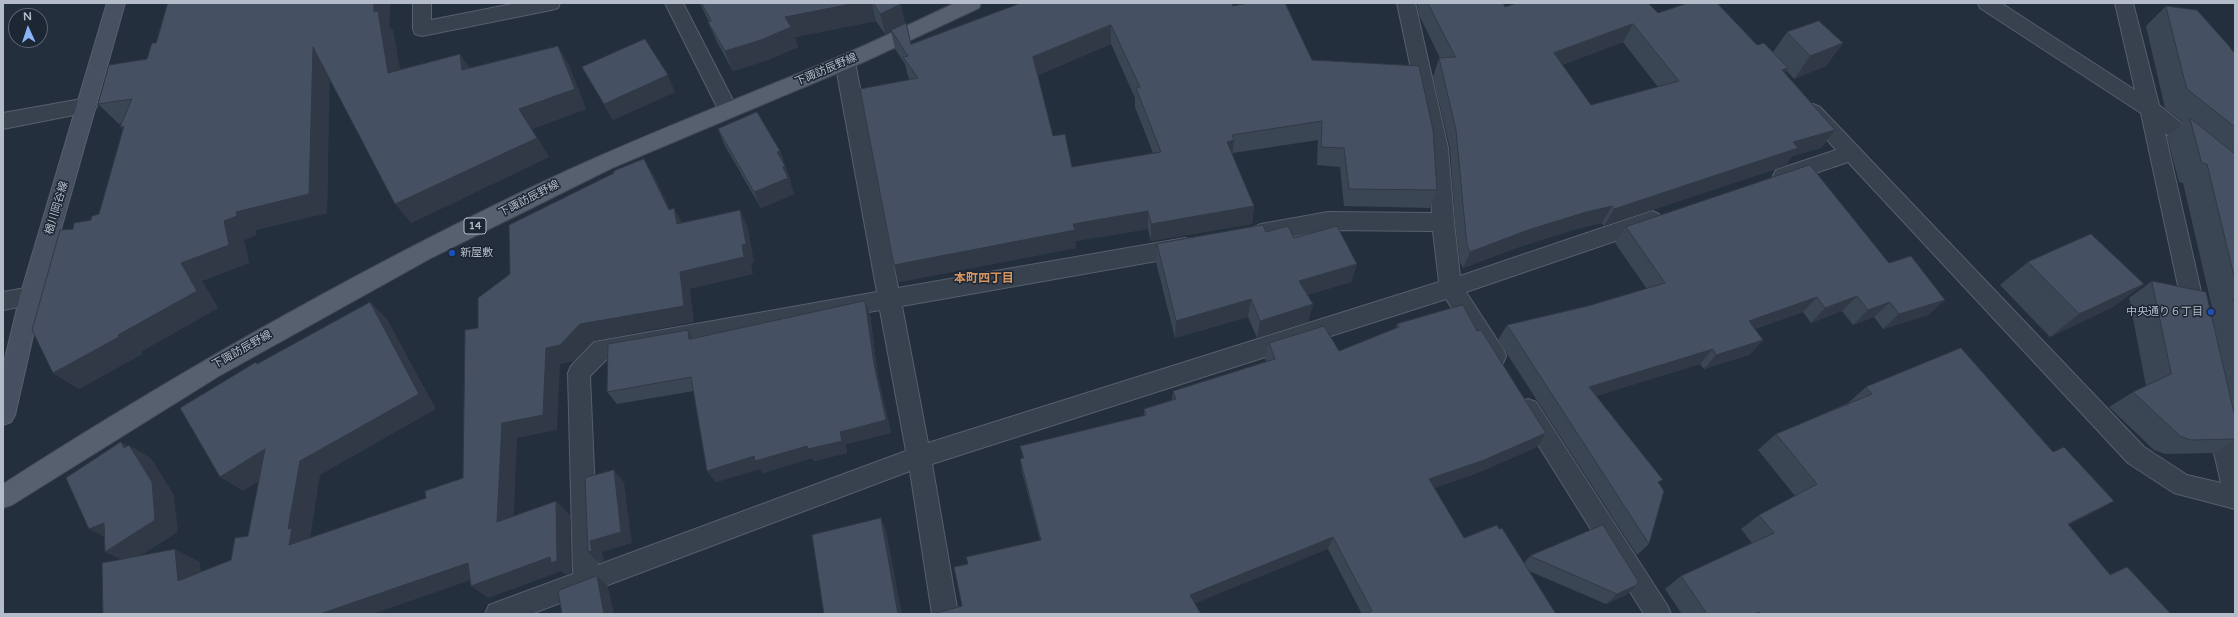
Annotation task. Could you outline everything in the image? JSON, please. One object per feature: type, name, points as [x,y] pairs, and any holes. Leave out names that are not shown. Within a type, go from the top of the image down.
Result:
[{"type":"main road","name":"楢川岡谷線","points":[[3,415],[31,296],[88,106],[116,3]]},
{"type":"main road","name":"下諏訪辰野線","points":[[3,497],[190,379],[357,286],[572,178],[728,110],[845,62],[972,3]]},
{"type":"street","points":[[422,3],[422,29],[551,3]]},
{"type":"street","points":[[674,3],[728,110]]},
{"type":"street","points":[[1406,3],[1438,148],[1443,222],[1451,288],[1658,614]]},
{"type":"street","points":[[1987,3],[2150,109],[2235,178]]},
{"type":"street","points":[[2124,3],[2150,109],[2201,339]]},
{"type":"street","points":[[845,62],[919,457],[945,614]]},
{"type":"street","points":[[1802,101],[2136,455],[2182,485],[2235,498]]},
{"type":"street","points":[[3,121],[88,106]]},
{"type":"street","points":[[1761,184],[1852,153]]},
{"type":"street","points":[[498,614],[919,457],[1451,288],[1670,214]]},
{"type":"street","points":[[1242,237],[1328,221],[1443,222]]},
{"type":"street","points":[[586,581],[579,373],[602,349],[1203,244]]},
{"type":"street","points":[[3,301],[31,296]]},
{"type":"street","points":[[2215,401],[2235,493]]},
{"type":"building","points":[[168,3],[374,3],[374,12],[378,11],[388,73],[460,54],[462,70],[558,46],[575,89],[519,109],[537,138],[395,204],[313,47],[309,194],[236,212],[237,216],[224,221],[229,245],[181,263],[197,291],[118,335],[119,337],[53,373],[32,330],[60,230],[73,229],[74,223],[91,220],[92,216],[99,214],[124,126],[120,127],[132,99],[98,104],[109,65],[147,59],[152,43],[156,43]]},
{"type":"building","points":[[702,3],[856,3],[785,17],[791,27],[761,40],[725,51],[708,22],[711,21]]},
{"type":"building","points":[[874,3],[900,3],[901,4],[880,14]]},
{"type":"building","points":[[1021,3],[1231,3],[1233,6],[1248,3],[1285,3],[1312,60],[1419,66],[1433,130],[1437,190],[1349,189],[1344,148],[1321,147],[1322,121],[1232,135],[1234,140],[1227,142],[1254,206],[1151,224],[1148,211],[1073,224],[1075,230],[894,265],[860,89],[918,78],[903,57],[908,56],[891,30],[906,23],[911,44]],"holes":[[[1111,25],[1140,87],[1136,88],[1161,152],[1072,167],[1065,134],[1053,136],[1033,57]]]},
{"type":"building","points":[[1428,3],[1503,3],[1505,7],[1517,3],[1648,3],[1658,13],[1688,3],[1717,3],[1757,45],[1764,43],[1788,68],[1782,70],[1835,130],[1793,142],[1798,148],[1614,209],[1612,206],[1586,212],[1528,230],[1470,252],[1467,245],[1456,130],[1439,58],[1455,57]],"holes":[[[1633,24],[1679,81],[1591,105],[1554,53]]]},
{"type":"building","points":[[2166,6],[2197,10],[2235,54],[2235,127],[2187,89]]},
{"type":"building","points":[[1819,21],[1843,43],[1810,56],[1787,32]]},
{"type":"building","points":[[645,39],[668,75],[604,104],[582,67]]},
{"type":"building","points":[[757,112],[780,151],[777,152],[785,166],[783,167],[788,178],[754,192],[718,129]]},
{"type":"building","points":[[2190,118],[2235,154],[2235,280],[2207,164],[2202,163]]},
{"type":"building","points":[[644,159],[669,210],[674,208],[677,224],[740,210],[746,244],[742,245],[744,257],[680,272],[684,306],[580,324],[560,345],[546,348],[543,415],[502,423],[497,522],[556,501],[557,561],[551,563],[550,557],[471,586],[468,563],[320,614],[103,614],[102,563],[175,549],[178,581],[231,560],[235,538],[248,536],[265,449],[220,477],[180,408],[256,362],[257,364],[370,302],[419,394],[300,461],[288,529],[292,528],[289,545],[426,498],[425,491],[463,478],[465,330],[478,328],[478,298],[510,274],[509,225],[614,173],[614,171]]},
{"type":"building","points":[[1810,165],[1889,263],[1911,256],[1945,300],[1899,314],[1890,302],[1868,310],[1857,296],[1825,308],[1817,297],[1749,321],[1763,340],[1716,355],[1713,349],[1589,387],[1663,480],[1658,482],[1664,491],[1649,544],[1507,325],[1588,306],[1665,283],[1626,227]]},
{"type":"building","points":[[1263,225],[1266,232],[1288,226],[1294,238],[1337,226],[1357,264],[1299,281],[1313,304],[1260,321],[1251,299],[1176,321],[1157,244]]},
{"type":"building","points":[[2091,234],[2144,284],[2079,314],[2028,262]]},
{"type":"building","points":[[2152,281],[2206,292],[2235,417],[2235,439],[2191,440],[2180,436],[2133,392],[2171,374]]},
{"type":"building","points":[[865,301],[874,364],[886,420],[840,432],[842,441],[808,449],[807,446],[755,461],[754,456],[707,471],[691,377],[607,392],[608,344],[688,330],[689,339]]},
{"type":"building","points":[[1463,305],[1477,331],[1481,330],[1546,433],[1484,460],[1429,479],[1464,538],[1497,525],[1499,529],[1502,528],[1556,614],[1368,614],[1367,613],[1372,611],[1333,537],[1190,595],[1201,614],[933,614],[962,606],[954,567],[968,564],[966,557],[1041,540],[1020,459],[1024,458],[1020,446],[1146,415],[1144,409],[1176,399],[1173,391],[1275,359],[1269,343],[1324,326],[1339,351],[1399,327],[1397,324]]},
{"type":"building","points":[[1961,348],[2053,452],[2064,447],[2114,501],[2068,524],[2110,575],[2127,567],[2171,614],[1760,614],[1759,612],[1754,614],[1707,614],[1681,576],[1774,533],[1759,515],[1817,484],[1776,434],[1872,394],[1866,387]]},
{"type":"building","points":[[121,442],[124,448],[129,445],[152,482],[155,520],[105,552],[104,523],[89,529],[66,478]]},
{"type":"building","points":[[614,470],[621,532],[590,541],[592,551],[588,552],[585,478]]},
{"type":"building","points":[[881,518],[898,614],[824,614],[812,535]]},
{"type":"building","points":[[1603,525],[1638,581],[1637,585],[1617,594],[1530,556]]},
{"type":"building","points":[[597,576],[604,614],[562,614],[558,591]]},
{"type":"place","name":"新屋敷","points":[[452,253]]},
{"type":"place","name":"中央通り６丁目","points":[[2211,312]]},
{"type":"district","name":"本町四丁目","points":[[984,279]]}]
